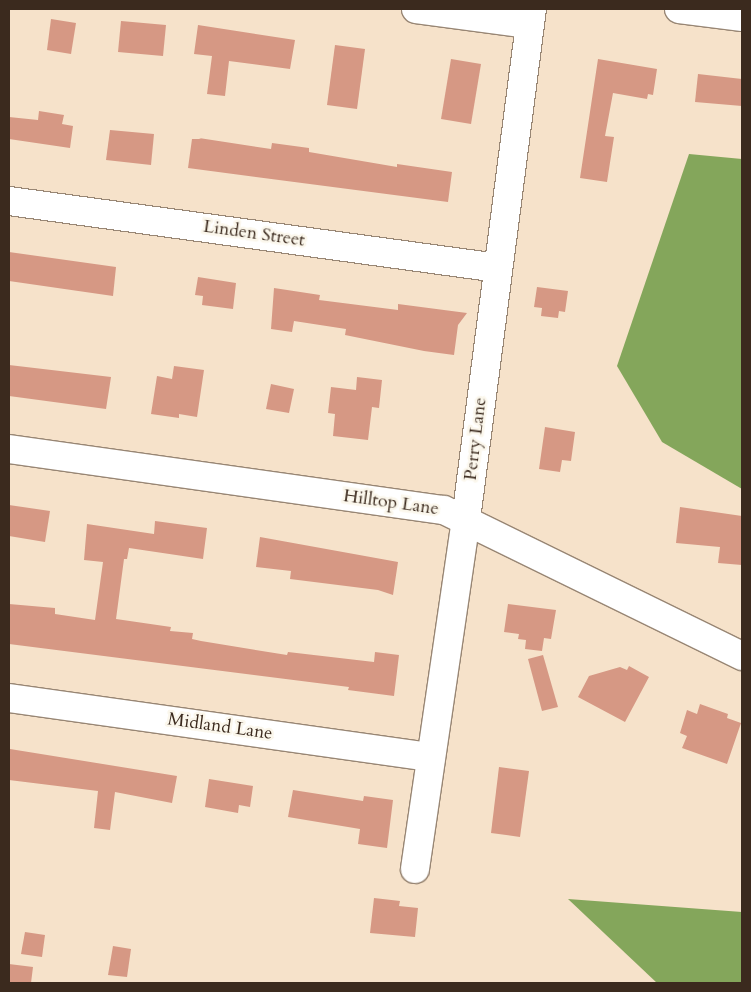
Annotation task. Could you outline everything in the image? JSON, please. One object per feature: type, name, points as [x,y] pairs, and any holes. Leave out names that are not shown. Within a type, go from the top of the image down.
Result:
[{"type":"street","points":[[416,9],[531,16]]},
{"type":"street","points":[[679,9],[742,17]]},
{"type":"street","name":"Perry Lane","points":[[415,869],[466,519],[531,16]]},
{"type":"street","name":"Linden Street","points":[[9,201],[498,268]]},
{"type":"street","name":"Hilltop Lane","points":[[9,449],[444,510],[466,519],[742,656]]},
{"type":"street","name":"Midland Lane","points":[[9,698],[431,757]]},
{"type":"green space","points":[[689,154],[742,159],[742,489],[662,442],[617,366]]},
{"type":"green space","points":[[568,899],[742,912],[742,983],[657,983]]},
{"type":"building","points":[[51,19],[76,23],[71,54],[47,50]]},
{"type":"building","points":[[121,21],[166,25],[163,56],[118,52]]},
{"type":"building","points":[[198,25],[295,40],[290,69],[229,61],[225,96],[207,94],[212,56],[194,54]]},
{"type":"building","points":[[335,45],[365,49],[357,109],[327,105]]},
{"type":"building","points":[[451,59],[481,64],[471,124],[441,119]]},
{"type":"building","points":[[598,59],[657,69],[653,95],[648,94],[647,99],[613,93],[605,136],[614,137],[607,182],[580,178]]},
{"type":"building","points":[[698,74],[742,79],[742,106],[695,102]]},
{"type":"building","points":[[39,111],[64,115],[62,124],[73,126],[70,148],[9,139],[9,117],[38,120]]},
{"type":"building","points":[[110,130],[154,134],[151,165],[106,160]]},
{"type":"building","points":[[199,138],[271,149],[272,143],[309,148],[309,152],[397,167],[397,164],[452,172],[448,202],[188,168],[192,139],[201,139]]},
{"type":"building","points":[[9,252],[116,267],[113,296],[9,281]]},
{"type":"building","points":[[198,277],[236,283],[233,309],[202,305],[203,296],[195,295]]},
{"type":"building","points":[[537,287],[568,291],[565,312],[559,311],[558,318],[541,316],[542,308],[534,307]]},
{"type":"building","points":[[274,288],[320,295],[319,300],[398,310],[398,304],[467,313],[458,325],[454,355],[345,335],[346,329],[294,321],[292,332],[271,329]]},
{"type":"building","points":[[9,365],[111,377],[106,409],[9,396]]},
{"type":"building","points":[[174,366],[204,370],[197,417],[179,414],[179,418],[151,414],[157,376],[172,379]]},
{"type":"building","points":[[357,377],[382,380],[379,408],[372,407],[368,440],[333,436],[335,414],[328,413],[331,387],[356,390]]},
{"type":"building","points":[[271,384],[294,389],[289,413],[266,409]]},
{"type":"building","points":[[545,427],[575,432],[571,461],[562,460],[560,472],[539,469]]},
{"type":"building","points":[[9,505],[50,511],[45,542],[9,536]]},
{"type":"building","points":[[680,507],[742,516],[742,565],[718,563],[720,547],[676,543]]},
{"type":"building","points":[[155,521],[207,528],[203,559],[129,548],[127,559],[124,559],[116,619],[171,627],[170,631],[193,633],[192,639],[201,641],[287,655],[288,652],[374,662],[375,652],[399,655],[394,696],[348,690],[349,687],[9,644],[9,604],[55,608],[55,614],[95,620],[103,562],[84,560],[87,524],[154,534]]},
{"type":"building","points":[[260,537],[398,562],[393,595],[378,590],[290,579],[291,571],[256,567]]},
{"type":"building","points":[[508,604],[556,610],[551,639],[544,638],[542,651],[525,649],[526,640],[518,639],[519,634],[504,632]]},
{"type":"building","points":[[543,655],[558,707],[542,711],[528,659]]},
{"type":"building","points":[[629,666],[649,677],[625,722],[578,697],[589,676],[620,667],[627,670]]},
{"type":"building","points":[[700,704],[728,714],[727,718],[741,723],[727,764],[682,748],[687,736],[680,733],[687,710],[697,714]]},
{"type":"building","points":[[10,749],[177,776],[172,803],[115,792],[110,830],[94,828],[98,791],[9,780]]},
{"type":"building","points":[[499,767],[529,771],[520,837],[491,833]]},
{"type":"building","points":[[209,779],[253,786],[250,807],[239,805],[238,813],[205,807]]},
{"type":"building","points":[[293,790],[363,801],[364,796],[393,800],[387,848],[358,844],[360,829],[288,817]]},
{"type":"building","points":[[374,898],[400,901],[399,906],[418,908],[415,937],[370,933]]},
{"type":"building","points":[[25,932],[45,935],[42,957],[21,954]]},
{"type":"building","points":[[113,946],[131,949],[127,977],[108,975]]},
{"type":"building","points":[[9,964],[33,967],[31,983],[9,983]]}]
